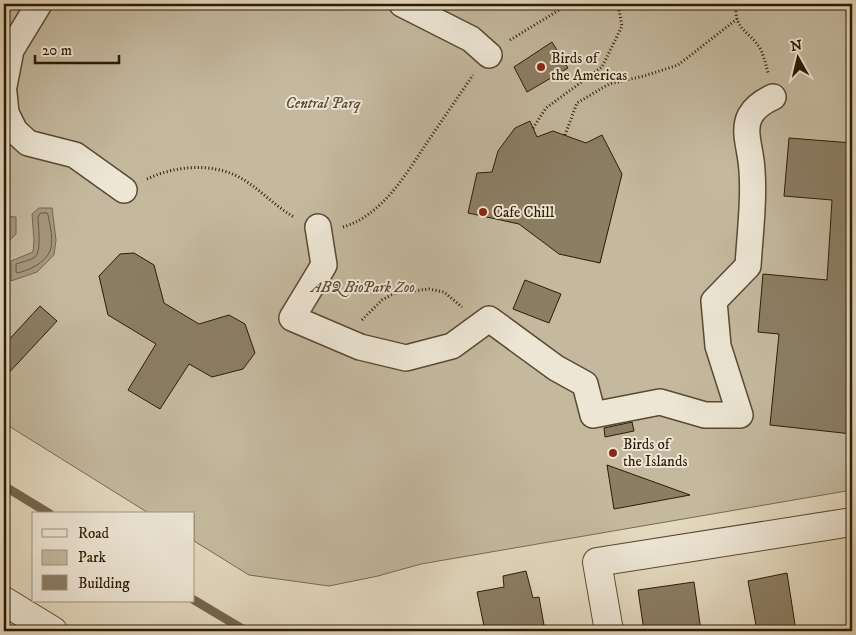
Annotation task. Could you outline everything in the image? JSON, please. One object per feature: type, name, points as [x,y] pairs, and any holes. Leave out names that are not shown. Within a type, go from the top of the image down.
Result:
[{"type":"street","points":[[4,86],[11,50],[39,4]]},
{"type":"street","points":[[408,5],[471,39],[489,55]]},
{"type":"street","points":[[4,93],[6,113],[15,131],[28,142],[75,155],[124,190]]},
{"type":"street","points":[[318,226],[324,265],[292,318],[360,347],[406,358],[452,346],[489,319],[556,368],[585,384],[593,415],[660,402],[705,415],[740,415],[718,346],[714,301],[748,266],[752,171],[747,127],[750,116],[756,108],[773,97]]},
{"type":"street","points":[[608,627],[597,562],[852,522]]},
{"type":"street","points":[[4,602],[53,631]]},
{"type":"path","points":[[124,190],[151,177],[168,172],[187,168],[214,168],[229,172],[244,180],[292,216],[318,226],[342,228],[355,224],[395,189],[477,69],[489,55],[514,37],[569,4]]},
{"type":"path","points":[[533,128],[546,108],[602,67],[622,26],[618,4]]},
{"type":"path","points":[[736,4],[738,25],[760,50],[773,97]]},
{"type":"path","points":[[565,135],[577,103],[609,84],[644,76],[678,65],[737,19]]},
{"type":"path","points":[[352,343],[358,324],[382,300],[395,293],[429,289],[444,292],[482,324]]},
{"type":"green space","name":"ABQ BioPark Zoo","points":[[4,4],[852,4],[852,490],[421,564],[378,576],[329,586],[249,575],[195,542],[195,512],[147,512],[4,423]]},
{"type":"water","points":[[481,4],[533,4],[527,7],[508,9]]},
{"type":"water","points":[[39,208],[52,208],[56,240],[54,255],[37,272],[11,281],[11,261],[33,252],[32,214]]},
{"type":"water","points":[[4,216],[16,217],[16,234],[4,246]]},
{"type":"building","name":"Birds of the Americas","points":[[552,42],[568,68],[527,92],[514,67]]},
{"type":"building","points":[[530,121],[537,137],[553,131],[586,143],[602,135],[622,174],[600,263],[559,254],[519,224],[468,213],[477,173],[492,172],[498,151],[515,128]]},
{"type":"building","points":[[789,138],[852,143],[852,434],[770,425],[779,334],[758,332],[763,274],[827,280],[832,200],[784,196]]},
{"type":"building","points":[[134,253],[154,265],[164,303],[199,324],[229,315],[245,324],[255,353],[243,369],[212,377],[189,364],[160,409],[128,390],[156,344],[108,315],[99,276],[120,254]]},
{"type":"building","points":[[525,280],[561,294],[549,323],[513,309]]},
{"type":"building","points":[[40,306],[57,321],[4,378],[4,345]]},
{"type":"building","points":[[632,422],[634,431],[605,437],[604,428]]},
{"type":"building","points":[[607,465],[690,495],[614,509]]},
{"type":"building","points":[[526,571],[533,598],[539,597],[544,625],[505,631],[485,631],[477,592],[504,587],[503,576]]},
{"type":"building","points":[[787,573],[796,631],[757,631],[748,581]]},
{"type":"building","points":[[694,582],[701,631],[644,631],[638,590]]},
{"type":"waterway","points":[[4,486],[47,512]]},
{"type":"waterway","points":[[195,601],[246,631]]},
{"type":"place","name":"Birds of the Americas","points":[[541,67]]},
{"type":"place","name":"Cafe Chill","points":[[483,212]]},
{"type":"place","name":"Birds of the Islands","points":[[613,453]]},
{"type":"park label","name":"Central Parq","points":[[323,103]]}]
